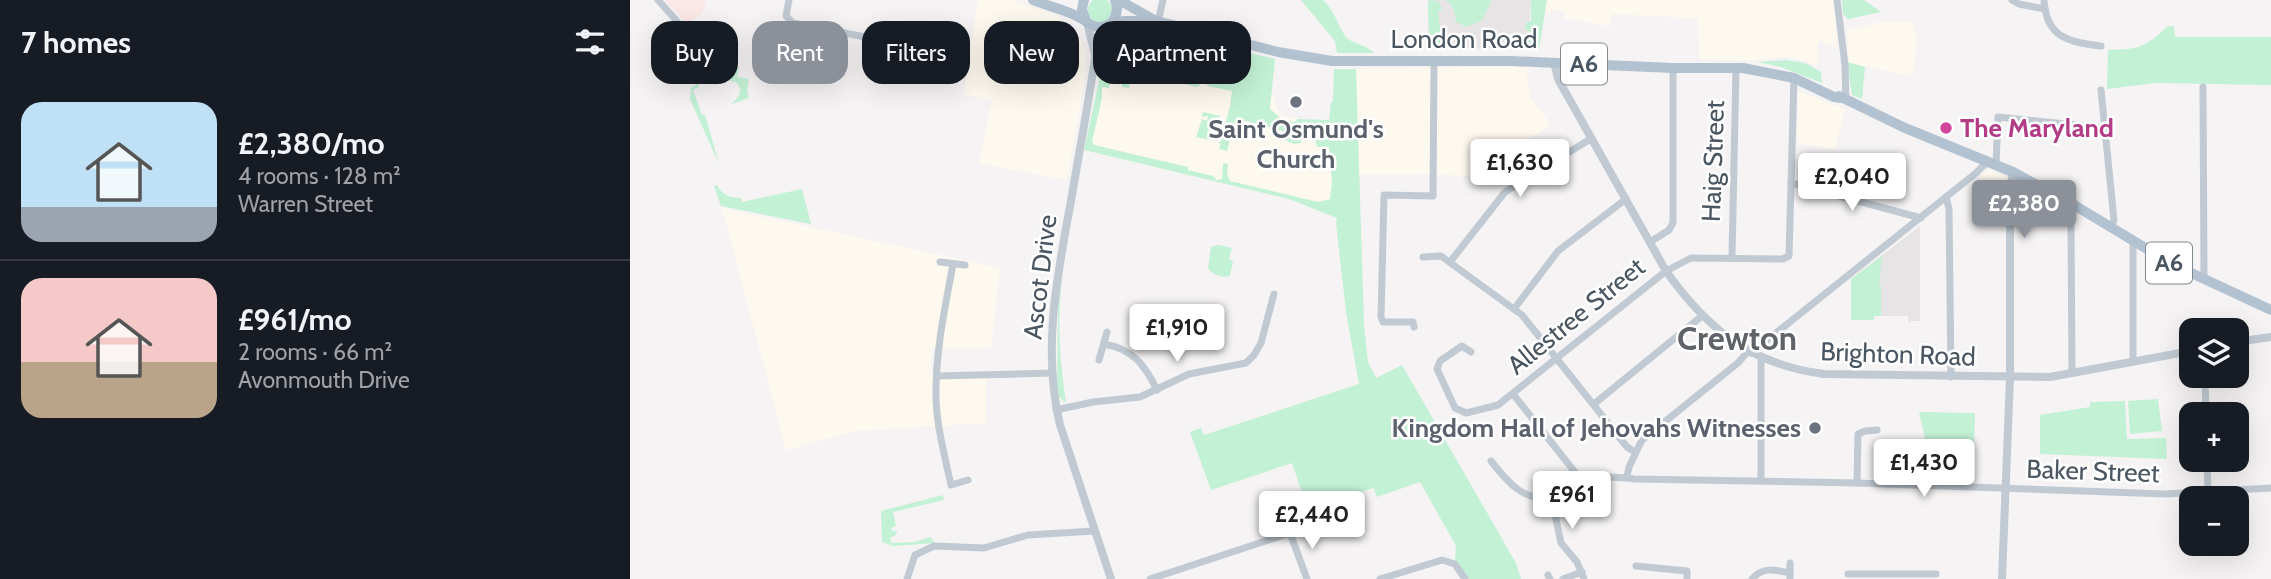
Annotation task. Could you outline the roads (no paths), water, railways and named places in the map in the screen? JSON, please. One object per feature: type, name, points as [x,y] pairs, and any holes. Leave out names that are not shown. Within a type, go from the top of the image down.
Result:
[{"type":"main road","points":[[1033,0],[1086,21]]},
{"type":"main road","points":[[1084,0],[1082,9],[1086,21]]},
{"type":"main road","points":[[1112,21],[1117,15],[1117,0]]},
{"type":"main road","name":"London Road","points":[[1117,0],[1155,21]]},
{"type":"main road","name":"London Road","points":[[1086,21],[1093,26]]},
{"type":"main road","name":"London Road","points":[[1251,45],[1332,61],[1553,62],[1764,70],[1822,87],[1917,133],[2013,172],[2204,280],[2271,310]]},
{"type":"street","points":[[658,0],[677,21]]},
{"type":"street","points":[[789,0],[786,16],[793,23],[862,37]]},
{"type":"street","points":[[1157,21],[1163,0]]},
{"type":"street","points":[[1837,0],[1846,72],[1844,99]]},
{"type":"street","points":[[2012,0],[2045,9]]},
{"type":"street","points":[[2044,0],[2052,27],[2064,38],[2077,43],[2101,46]]},
{"type":"street","name":"Ascot Drive","points":[[1086,21],[1093,50]]},
{"type":"street","points":[[1414,327],[1413,322],[1383,322],[1381,317],[1382,213],[1384,195],[1433,195],[1434,61]]},
{"type":"street","name":"Brighton Road","points":[[1553,62],[1558,79],[1666,271],[1702,316],[1749,352],[1804,371],[1824,374],[2010,378],[2050,377],[2179,353]]},
{"type":"street","name":"Haig Street","points":[[1732,257],[1736,67]]},
{"type":"street","points":[[1650,242],[1669,230],[1673,223],[1673,68]]},
{"type":"street","name":"Ascot Drive","points":[[1093,69],[1058,268],[1053,317],[1053,373],[1056,410],[1111,579]]},
{"type":"street","points":[[1794,78],[1791,183],[1921,218]]},
{"type":"street","points":[[2203,87],[2204,280]]},
{"type":"street","points":[[2101,90],[2114,220],[2111,228]]},
{"type":"street","points":[[1627,476],[1642,440],[1749,352],[1992,163],[1998,117],[2104,128]]},
{"type":"street","points":[[1450,261],[1501,195],[1592,138]]},
{"type":"street","points":[[2002,579],[2010,378],[2010,190],[2013,172]]},
{"type":"street","name":"Allestree Street","points":[[1471,352],[1459,343],[1438,367],[1439,376],[1455,408],[1465,413],[1499,405],[1666,271],[1691,258],[1783,259],[1789,256],[1791,183]]},
{"type":"street","points":[[1946,197],[1949,209],[1951,377]]},
{"type":"street","points":[[1514,309],[1558,250],[1626,199]]},
{"type":"street","points":[[2072,373],[2071,224],[2074,205]]},
{"type":"street","points":[[2133,242],[2133,362]]},
{"type":"street","points":[[1423,257],[1432,252],[1450,261],[1526,319],[1627,447],[1635,452]]},
{"type":"street","points":[[940,262],[965,265]]},
{"type":"street","points":[[953,264],[937,376],[939,420],[951,485],[968,480]]},
{"type":"street","points":[[1056,410],[1093,402],[1134,398],[1189,374],[1239,366],[1251,359],[1261,344],[1275,294]]},
{"type":"street","points":[[1594,404],[1702,316]]},
{"type":"street","points":[[1099,360],[1107,332]]},
{"type":"street","points":[[2249,340],[2271,337]]},
{"type":"street","points":[[1104,344],[1119,347],[1135,356],[1144,365],[1157,390]]},
{"type":"street","points":[[1761,357],[1761,481]]},
{"type":"street","points":[[937,376],[1053,373]]},
{"type":"street","points":[[1513,394],[1578,475],[1561,487],[1554,500],[1553,510],[1561,543],[1577,562],[1583,576],[1563,579]]},
{"type":"street","points":[[1857,483],[1858,434],[1877,430]]},
{"type":"street","points":[[1491,461],[1502,475],[1529,497],[1554,500]]},
{"type":"street","name":"Baker Street","points":[[1578,475],[1618,479],[1627,476],[1634,479],[1857,483],[2179,494]]},
{"type":"street","name":"Baker Street","points":[[2249,489],[2271,488]]},
{"type":"street","points":[[907,579],[915,555],[930,547],[984,548],[1028,535],[1094,531]]},
{"type":"street","points":[[1150,579],[1290,533],[1307,579]]},
{"type":"street","points":[[1381,579],[1442,560],[1455,564],[1465,579]]},
{"type":"street","points":[[1752,579],[1765,570],[1790,576],[1790,563]]},
{"type":"street","points":[[1643,576],[1640,567],[1687,575],[1696,570]]},
{"type":"street","points":[[1848,574],[1927,577],[1936,574]]},
{"type":"place","name":"Saint Osmund's Church","points":[[1296,102]]},
{"type":"place","name":"The Maryland","points":[[1946,128]]},
{"type":"place","name":"Kingdom Hall of Jehovahs Witnesses","points":[[1815,428]]},
{"type":"district","name":"Crewton","points":[[1737,338]]}]
